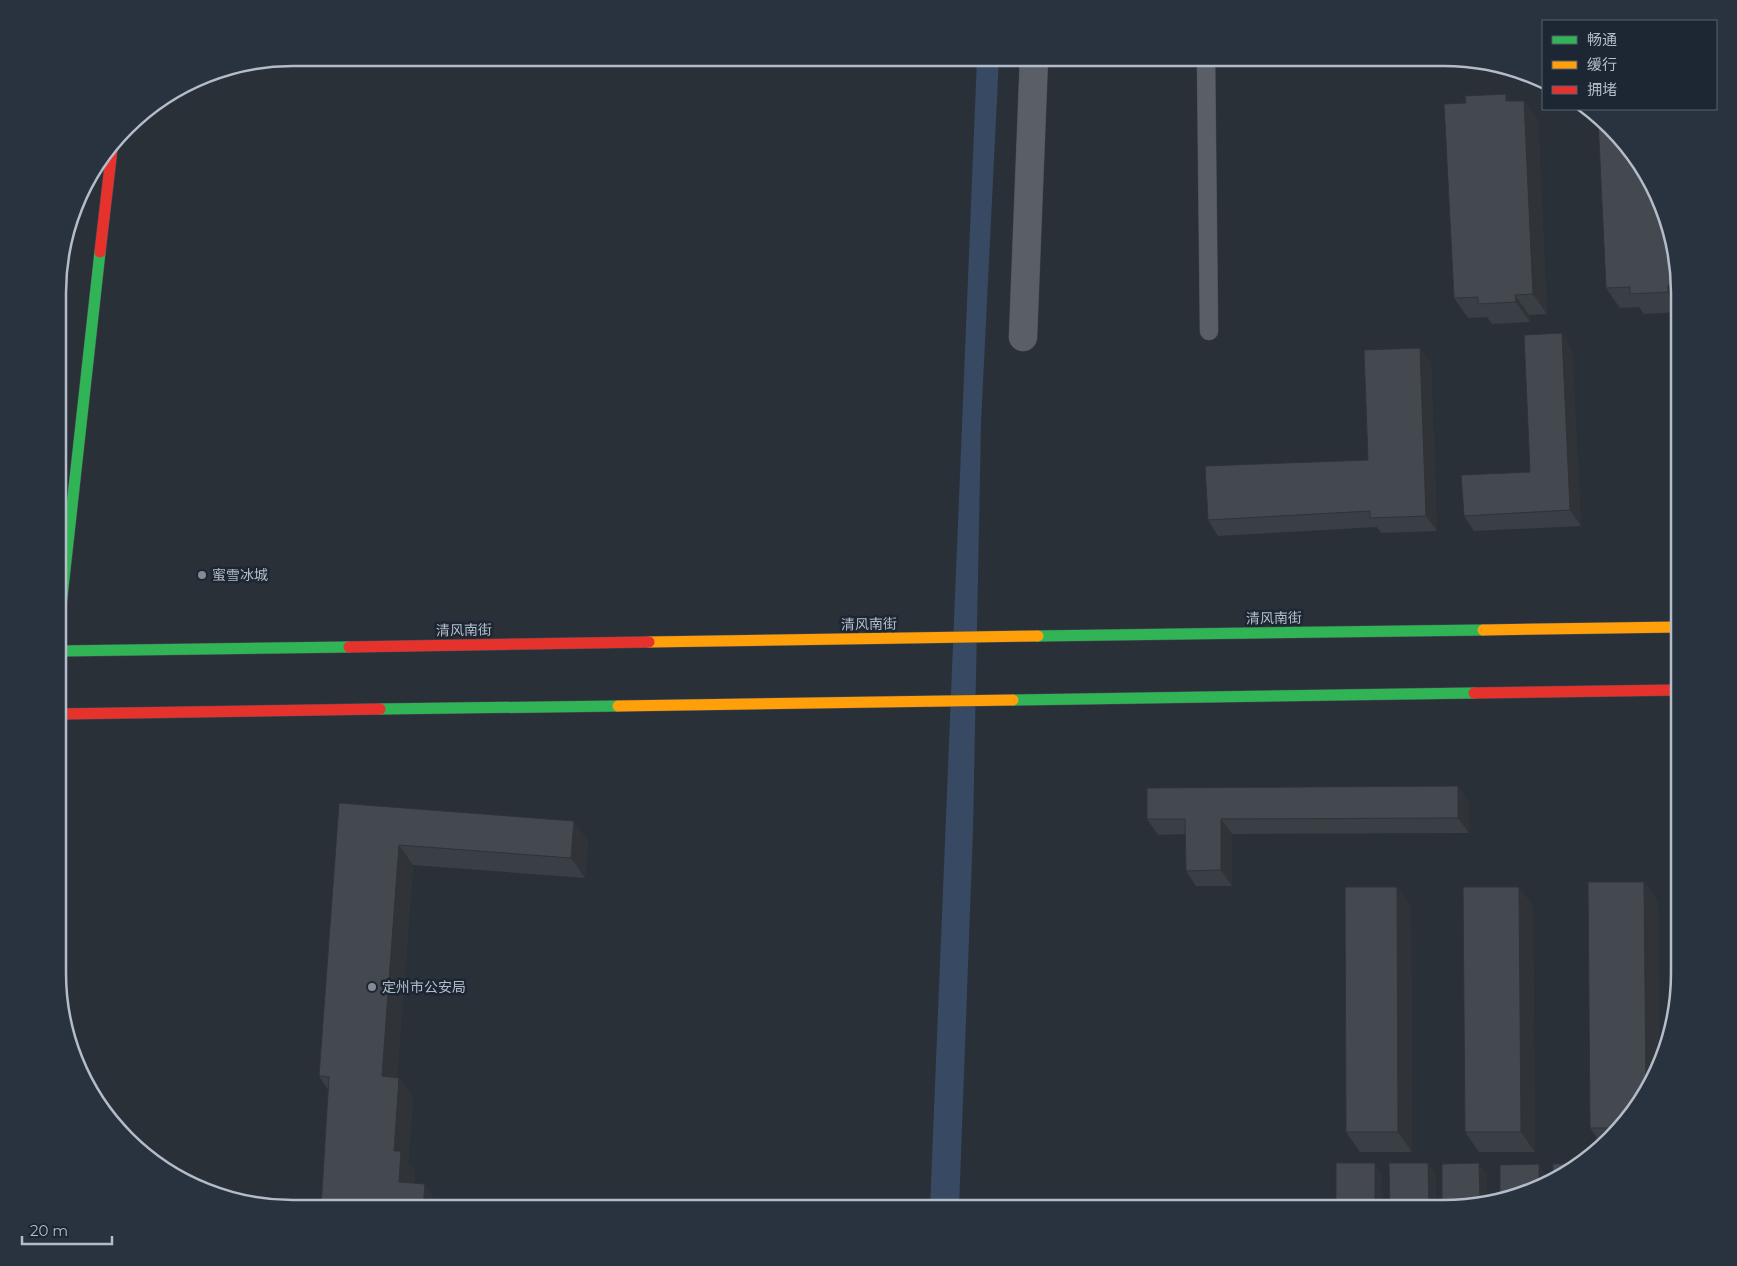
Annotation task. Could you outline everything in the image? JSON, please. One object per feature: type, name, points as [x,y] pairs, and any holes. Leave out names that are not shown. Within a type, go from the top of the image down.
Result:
[{"type":"main road","points":[[66,569],[111,158]]},
{"type":"main road","name":"清风南街","points":[[66,651],[1671,627]]},
{"type":"main road","points":[[66,714],[1671,690]]},
{"type":"street","points":[[1023,337],[1034,66]]},
{"type":"lane","points":[[1206,66],[1209,331]]},
{"type":"water","points":[[977,66],[999,66],[981,423],[973,830],[959,1200],[930,1200]]},
{"type":"building","points":[[1506,94],[1506,101],[1524,101],[1533,294],[1515,295],[1516,302],[1478,304],[1478,297],[1454,298],[1444,104],[1466,103],[1465,96]]},
{"type":"building","points":[[1598,127],[1633,167],[1653,206],[1663,234],[1669,263],[1670,285],[1668,285],[1668,292],[1630,294],[1630,287],[1606,288]]},
{"type":"building","points":[[1562,333],[1570,510],[1464,516],[1461,475],[1530,472],[1524,335]]},
{"type":"building","points":[[1420,348],[1426,516],[1370,518],[1370,511],[1208,520],[1205,466],[1368,460],[1364,350]]},
{"type":"building","points":[[1458,786],[1458,818],[1221,819],[1221,870],[1186,871],[1185,819],[1147,819],[1147,788]]},
{"type":"building","name":"定州市公安局","points":[[339,803],[574,821],[571,858],[399,845],[382,1076],[399,1078],[394,1151],[401,1151],[399,1182],[425,1184],[424,1200],[321,1200],[329,1077],[319,1076]]},
{"type":"building","points":[[1588,882],[1644,882],[1646,1075],[1633,1099],[1609,1128],[1590,1128]]},
{"type":"building","points":[[1345,887],[1397,887],[1398,1132],[1346,1132]]},
{"type":"building","points":[[1463,887],[1519,887],[1521,1132],[1465,1132]]},
{"type":"building","points":[[1336,1163],[1375,1163],[1375,1200],[1336,1200]]},
{"type":"building","points":[[1389,1163],[1428,1163],[1429,1200],[1390,1200]]},
{"type":"building","points":[[1479,1163],[1480,1197],[1442,1200],[1442,1164]]},
{"type":"building","points":[[1539,1164],[1539,1178],[1517,1188],[1500,1193],[1500,1165]]},
{"type":"building","points":[[1553,1164],[1566,1164],[1557,1169],[1553,1171]]},
{"type":"traffic: fast","points":[[66,560],[100,252]]},
{"type":"traffic: fast","points":[[1038,636],[1483,630]]},
{"type":"traffic: fast","points":[[66,651],[349,647]]},
{"type":"traffic: fast","points":[[1013,700],[1474,693]]},
{"type":"traffic: fast","points":[[380,709],[618,706]]},
{"type":"traffic: slow","points":[[1483,630],[1671,627]]},
{"type":"traffic: slow","points":[[649,642],[1038,636]]},
{"type":"traffic: slow","points":[[618,706],[1013,700]]},
{"type":"traffic: jam","points":[[100,252],[111,158]]},
{"type":"traffic: jam","points":[[349,647],[649,642]]},
{"type":"traffic: jam","points":[[1474,693],[1671,690]]},
{"type":"traffic: jam","points":[[66,714],[380,709]]},
{"type":"place","name":"蜜雪冰城","points":[[202,575]]},
{"type":"place","name":"定州市公安局","points":[[372,987]]}]
